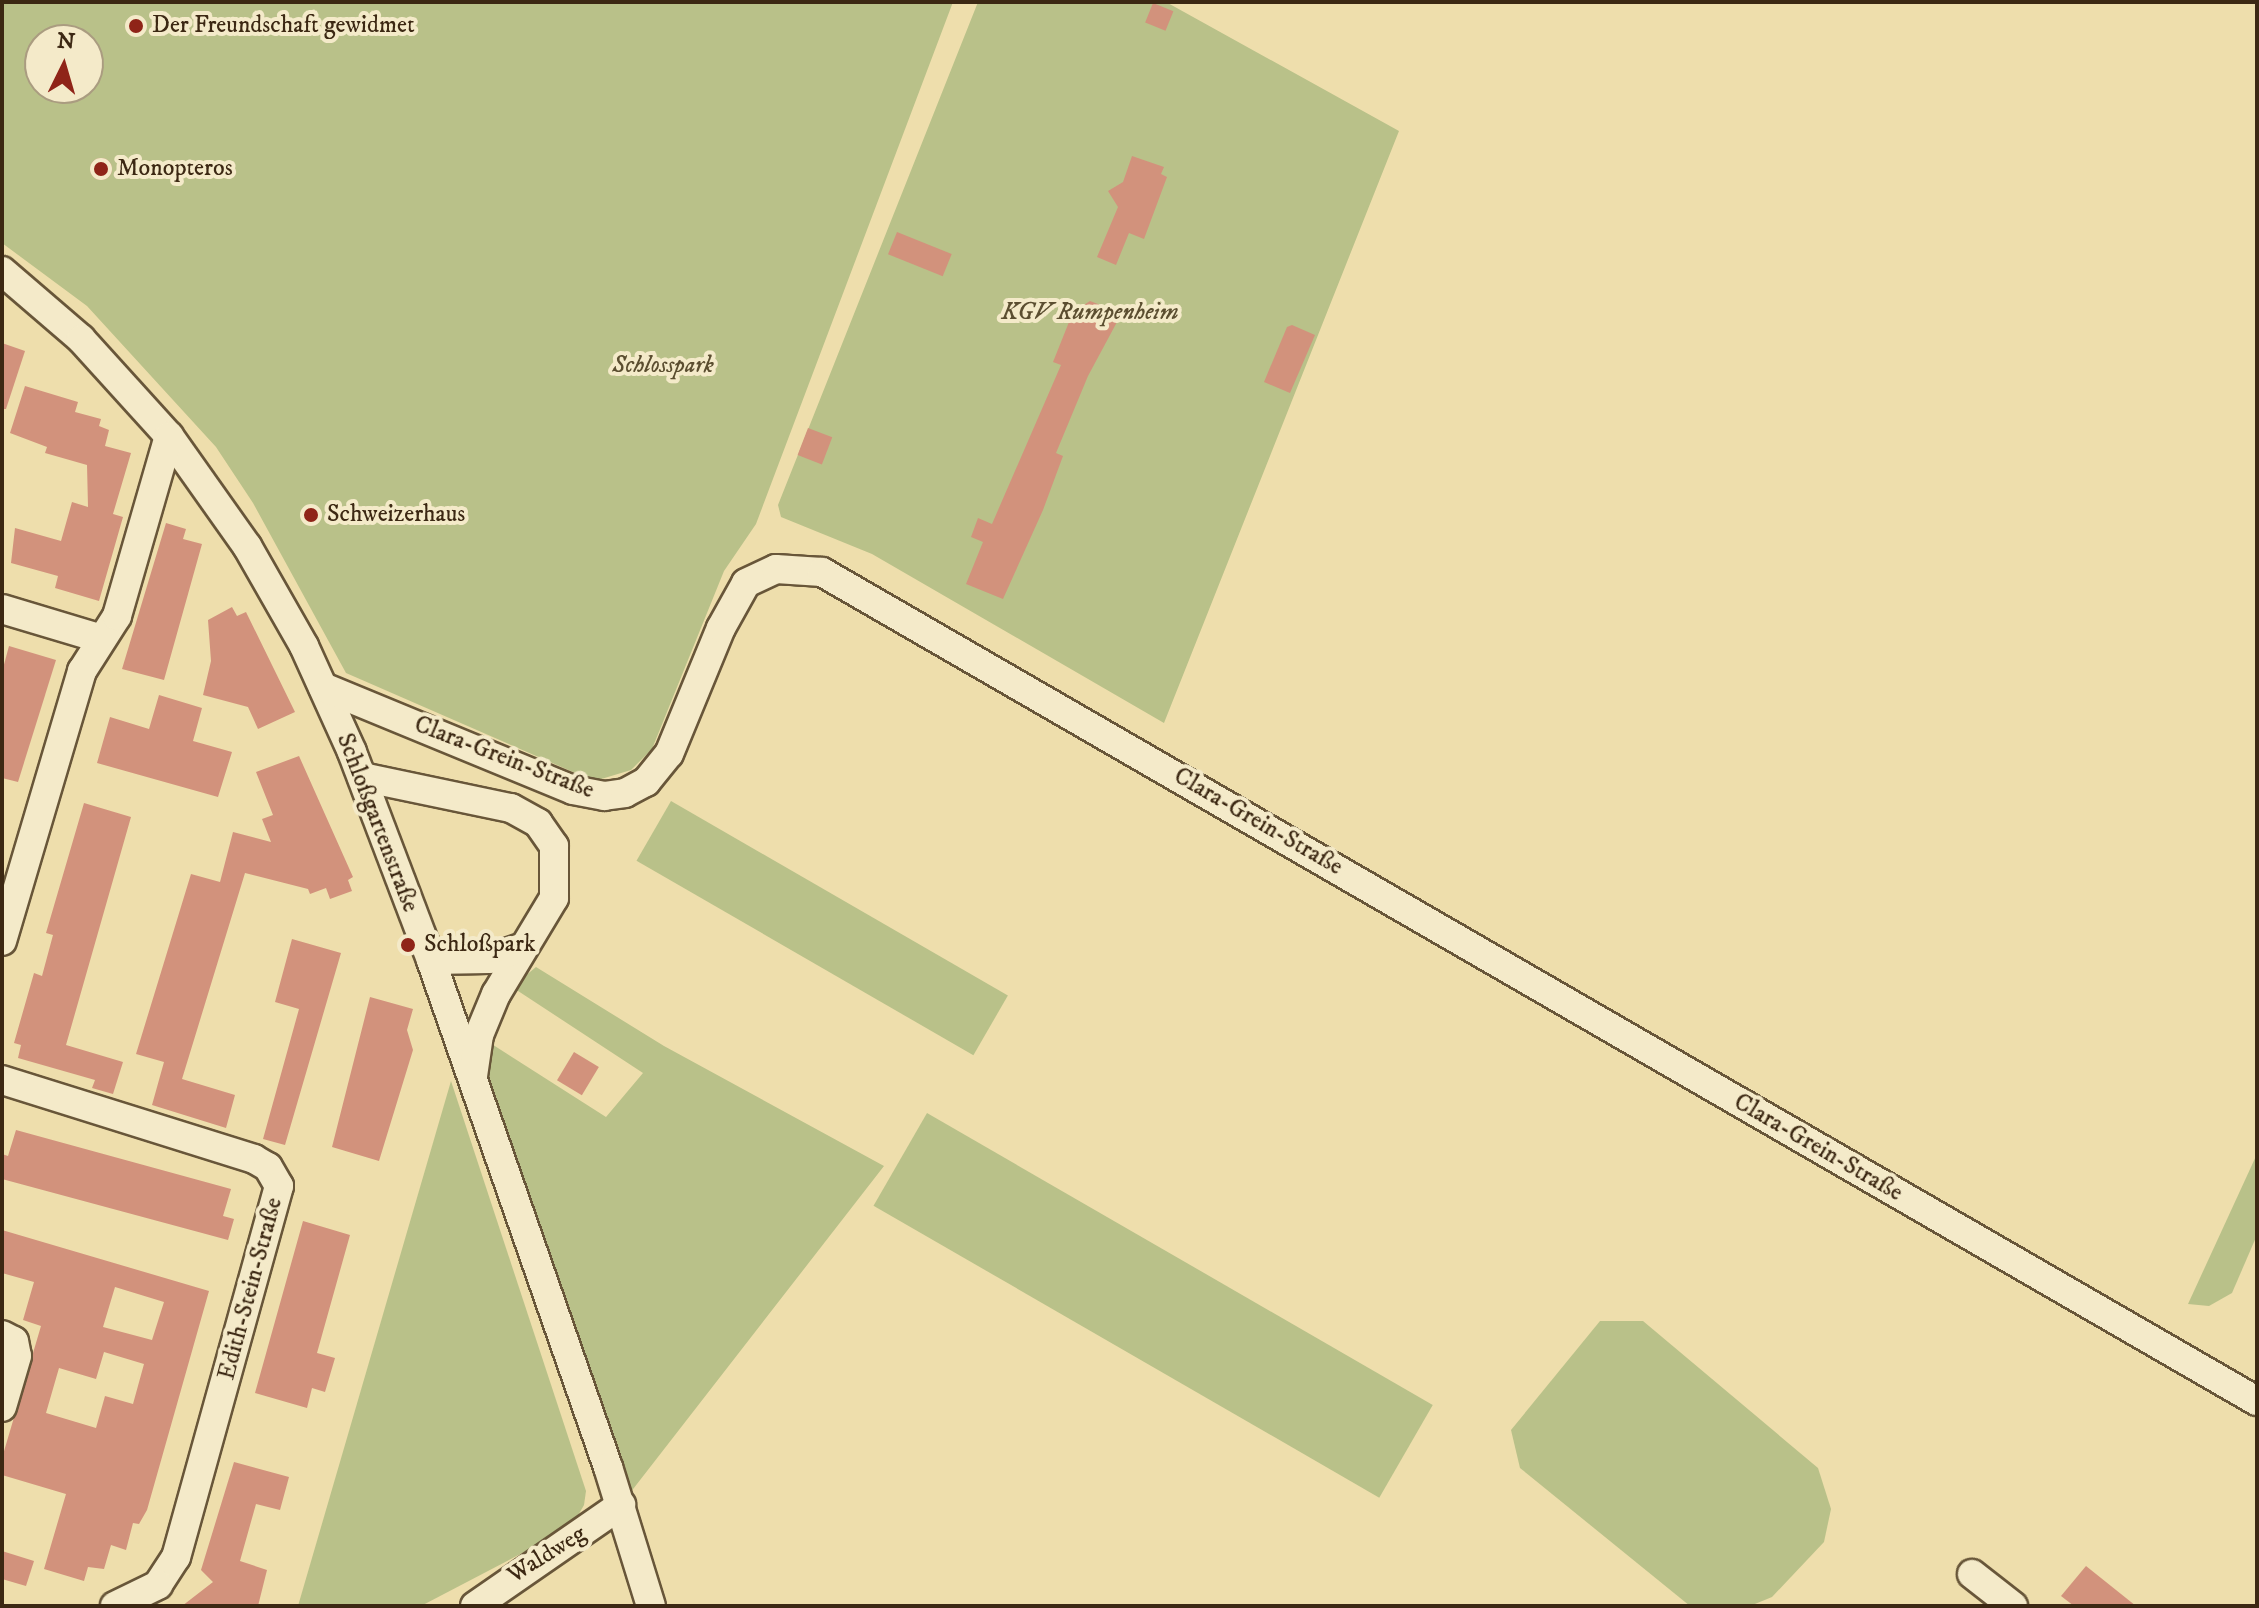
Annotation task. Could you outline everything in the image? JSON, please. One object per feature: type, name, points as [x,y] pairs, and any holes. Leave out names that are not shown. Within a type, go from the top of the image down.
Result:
[{"type":"street","name":"Schloßgartenstraße","points":[[2,271],[91,348],[169,436],[247,546],[323,687],[362,777],[431,960],[621,1505],[651,1606]]},
{"type":"street","points":[[2,941],[82,671],[117,616],[169,436]]},
{"type":"street","name":"Clara-Grein-Straße","points":[[323,687],[573,790],[604,796],[625,793],[646,782],[669,754],[721,628],[746,583],[776,569],[822,572],[2257,1401]]},
{"type":"street","points":[[2,609],[102,639]]},
{"type":"street","points":[[362,777],[511,808],[546,831],[556,858],[556,887],[547,915],[523,947],[482,1026],[472,1081]]},
{"type":"street","points":[[431,960],[480,961],[523,947]]},
{"type":"street","name":"Edith-Stein-Straße","points":[[2,1080],[254,1159],[268,1167],[279,1186],[176,1557],[158,1585],[115,1606]]},
{"type":"street","points":[[2,1335],[14,1341],[17,1356],[2,1407]]},
{"type":"street","name":"Waldweg","points":[[475,1606],[621,1505]]},
{"type":"street","points":[[1972,1574],[2013,1606]]},
{"type":"green space","name":"Schlosspark","points":[[2,2],[953,2],[756,524],[724,571],[652,749],[631,770],[598,780],[573,772],[346,673],[253,503],[216,447],[87,306],[2,243]]},
{"type":"green space","name":"KGV Rumpenheim","points":[[978,2],[1166,2],[1399,131],[1164,723],[872,554],[781,517],[778,505]]},
{"type":"green space","points":[[671,801],[1008,996],[973,1055],[636,861]]},
{"type":"green space","points":[[536,967],[664,1046],[884,1166],[630,1493],[486,1081],[487,1041],[606,1117],[643,1073],[512,987]]},
{"type":"green space","points":[[451,1081],[586,1491],[584,1505],[576,1519],[549,1539],[421,1606],[298,1606]]},
{"type":"green space","points":[[927,1113],[1433,1405],[1379,1498],[874,1206]]},
{"type":"green space","points":[[2257,1154],[2257,1235],[2232,1293],[2209,1306],[2188,1304]]},
{"type":"green space","points":[[1600,1321],[1643,1321],[1818,1468],[1831,1509],[1824,1542],[1772,1597],[1750,1606],[1690,1606],[1520,1468],[1511,1430]]},
{"type":"building","points":[[1153,3],[1173,11],[1166,31],[1145,22]]},
{"type":"building","points":[[1132,156],[1164,167],[1161,174],[1167,177],[1144,239],[1129,233],[1116,265],[1097,257],[1118,207],[1108,191],[1123,182]]},
{"type":"building","name":"Monopteros","points":[[101,158],[109,161],[112,169],[109,177],[101,180],[93,177],[90,169],[93,161]]},
{"type":"building","points":[[897,232],[952,254],[943,276],[888,254]]},
{"type":"building","points":[[1090,301],[1111,309],[1108,318],[1117,322],[1088,376],[1056,453],[1063,456],[1043,510],[1003,599],[966,584],[983,542],[971,537],[978,518],[992,524],[1061,365],[1053,362],[1073,312]]},
{"type":"building","points":[[1292,325],[1315,335],[1290,393],[1264,382],[1287,327]]},
{"type":"building","points":[[2,343],[25,351],[6,409],[2,409]]},
{"type":"building","points":[[25,386],[78,402],[75,412],[101,419],[99,426],[109,430],[105,446],[131,453],[113,514],[123,517],[99,601],[55,588],[58,576],[11,563],[15,528],[61,541],[72,502],[88,507],[87,465],[45,453],[47,447],[10,433]]},
{"type":"building","points":[[808,428],[832,437],[822,464],[798,455]]},
{"type":"building","points":[[166,523],[186,529],[183,539],[202,544],[164,680],[122,669]]},
{"type":"building","points":[[232,607],[237,616],[246,612],[295,712],[258,729],[248,707],[203,695],[211,661],[208,620]]},
{"type":"building","points":[[9,646],[56,660],[18,782],[2,778],[2,672]]},
{"type":"building","points":[[159,695],[202,708],[193,741],[232,752],[218,797],[97,763],[110,717],[149,729]]},
{"type":"building","points":[[299,756],[353,877],[348,880],[352,891],[330,899],[326,888],[310,894],[308,889],[245,873],[182,1079],[235,1095],[226,1128],[152,1105],[164,1062],[136,1054],[191,874],[220,882],[233,832],[271,842],[262,819],[273,815],[256,772]]},
{"type":"building","points":[[84,803],[131,817],[66,1045],[123,1062],[113,1094],[92,1088],[95,1080],[18,1058],[21,1045],[14,1043],[34,973],[42,976],[53,935],[46,933]]},
{"type":"building","points":[[292,939],[341,953],[285,1145],[263,1139],[299,1009],[275,1002]]},
{"type":"building","points":[[370,997],[413,1009],[407,1030],[413,1050],[379,1161],[332,1147]]},
{"type":"building","points":[[574,1052],[599,1067],[582,1095],[557,1080]]},
{"type":"building","points":[[16,1130],[231,1189],[223,1216],[234,1219],[228,1240],[2,1179],[2,1154],[8,1156]]},
{"type":"building","points":[[303,1221],[350,1235],[317,1353],[335,1358],[325,1392],[312,1388],[307,1408],[255,1393]]},
{"type":"building","points":[[2,1230],[209,1291],[147,1510],[139,1524],[133,1523],[126,1550],[111,1545],[104,1569],[88,1567],[84,1581],[44,1569],[66,1494],[2,1475],[2,1458],[41,1326],[23,1320],[34,1282],[2,1273]],"holes":[[[115,1287],[164,1302],[152,1340],[103,1327]],[[104,1352],[144,1364],[133,1404],[105,1396],[96,1428],[46,1413],[59,1368],[96,1379]]]},
{"type":"building","points":[[234,1462],[289,1477],[280,1510],[256,1504],[240,1561],[267,1570],[258,1606],[182,1606],[213,1582],[201,1570]]},
{"type":"building","points":[[2,1551],[34,1561],[26,1586],[2,1579]]},
{"type":"building","points":[[2086,1566],[2136,1606],[2074,1606],[2061,1596]]},
{"type":"place","name":"Der Freundschaft gewidmet","points":[[136,26]]},
{"type":"place","name":"Monopteros","points":[[101,169]]},
{"type":"place","name":"Schweizerhaus","points":[[311,515]]},
{"type":"place","name":"Schloßpark","points":[[408,945]]}]
